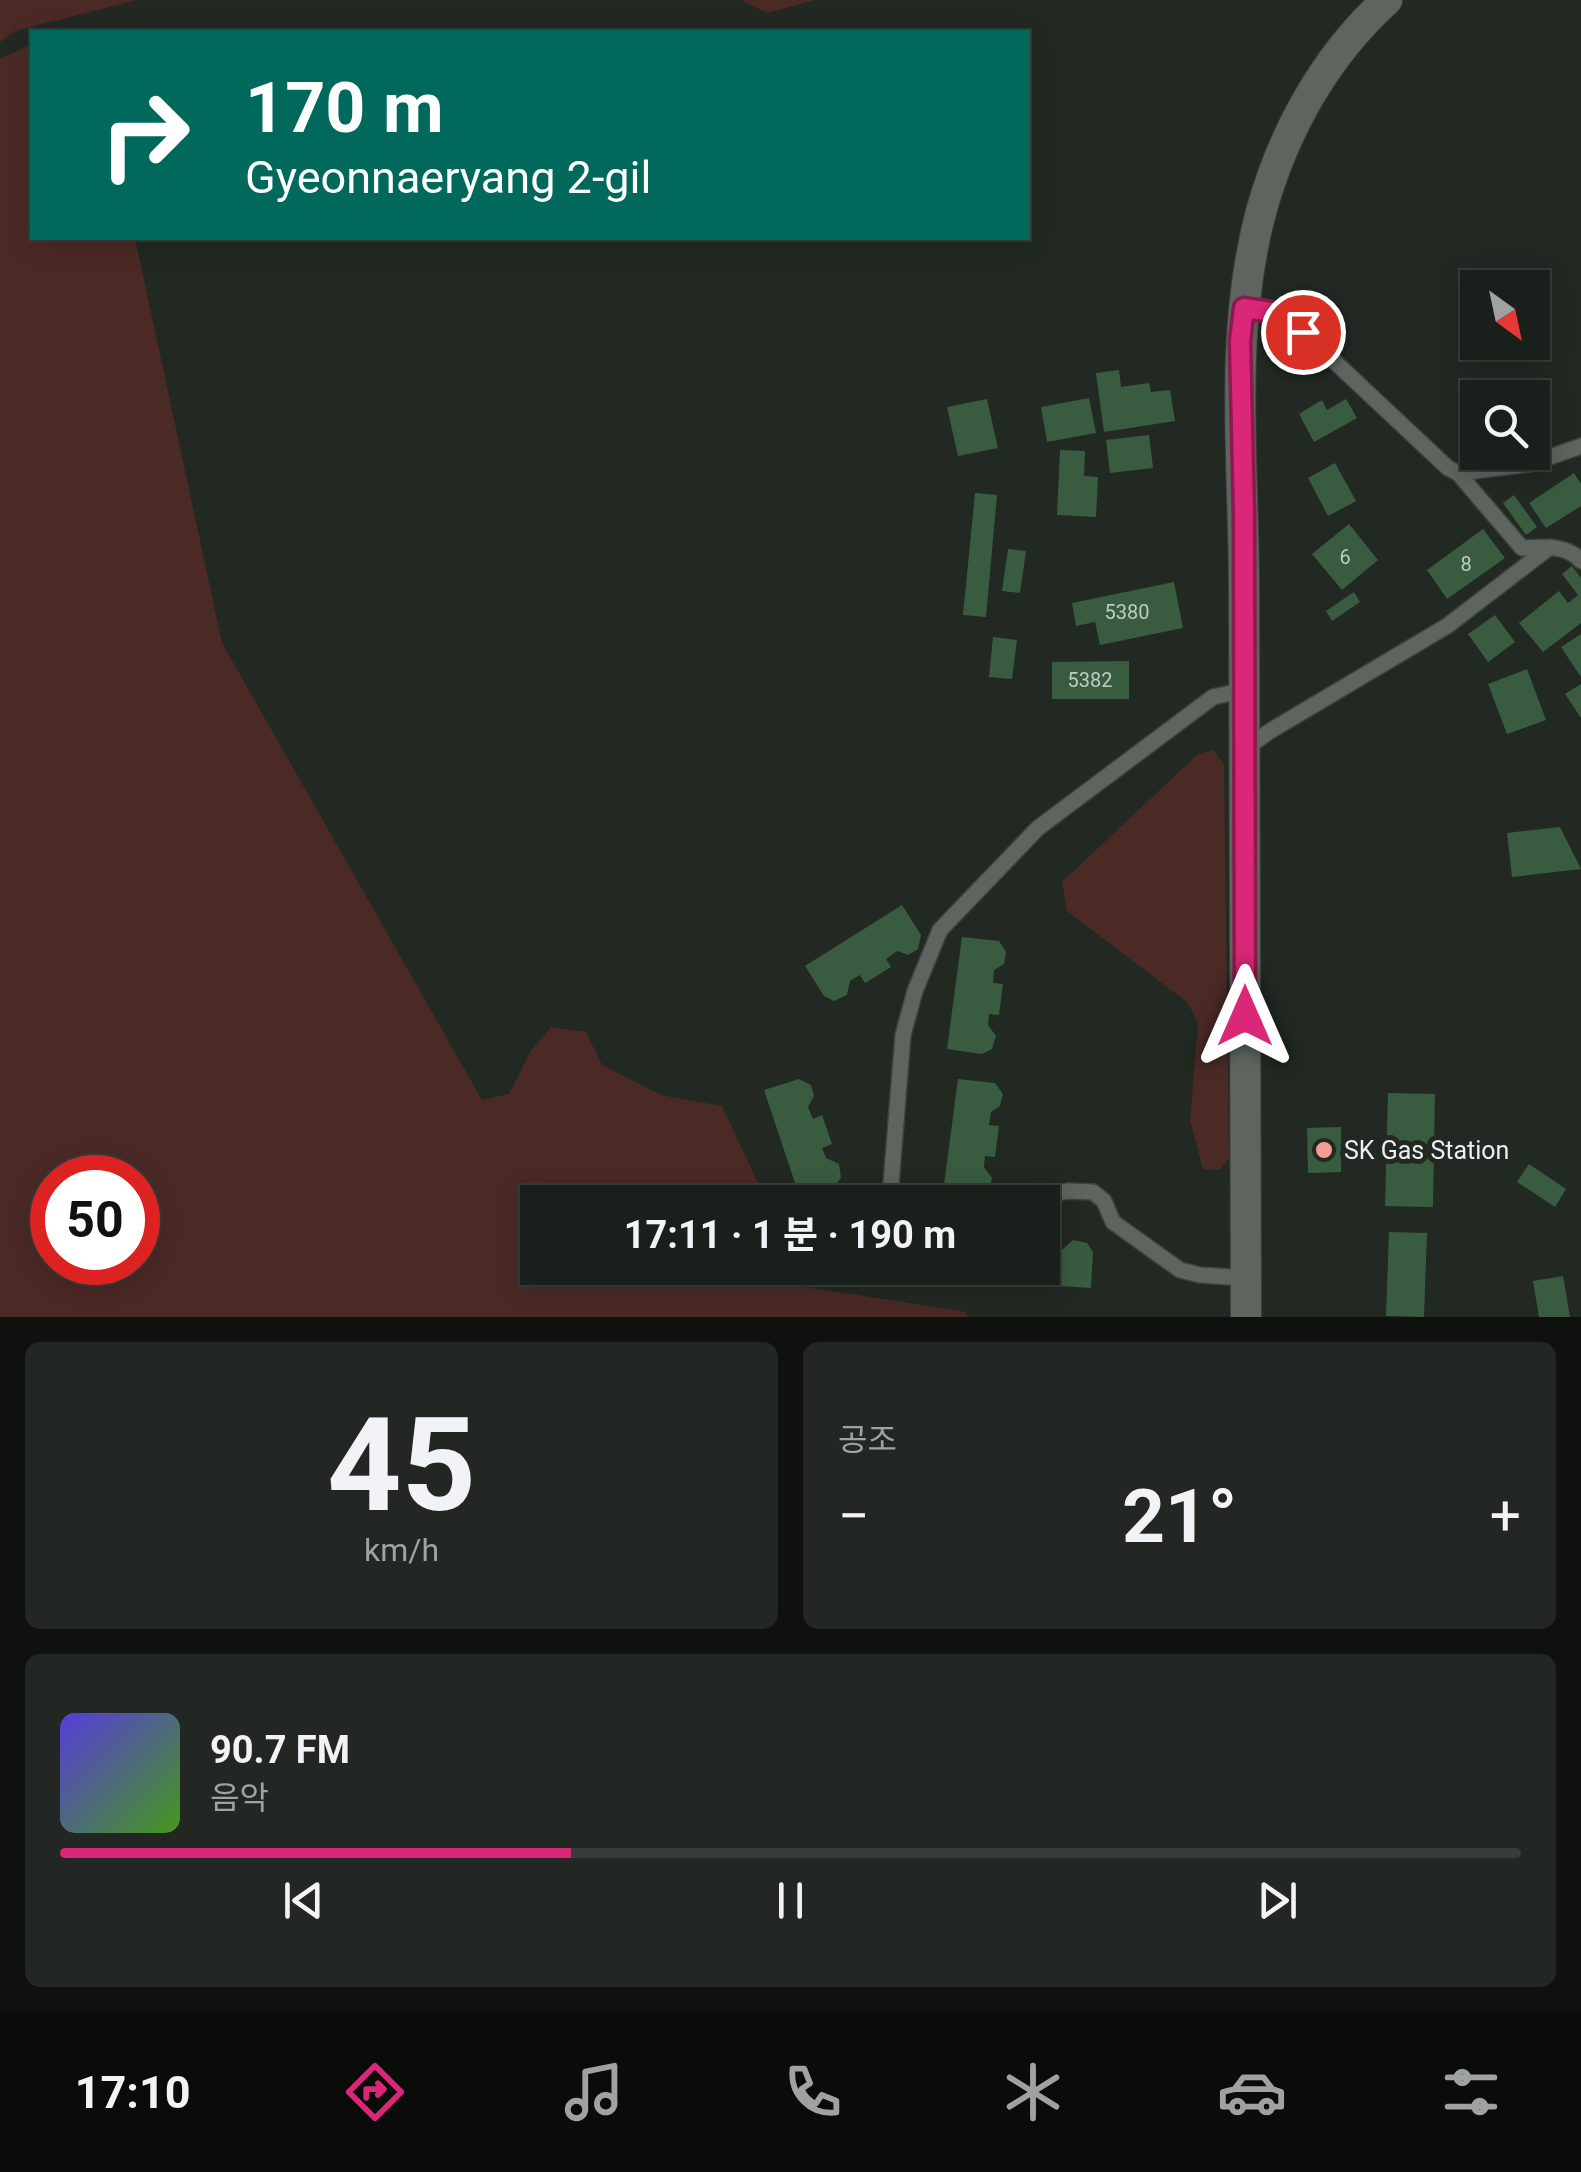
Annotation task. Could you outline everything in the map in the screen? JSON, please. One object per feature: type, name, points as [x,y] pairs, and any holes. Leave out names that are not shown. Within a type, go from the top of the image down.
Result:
[{"type":"main road","points":[[1246,1317],[1240,341],[1248,272],[1262,210],[1306,99],[1339,51],[1386,0]]},
{"type":"lane","points":[[1244,308],[1272,312],[1303,332],[1448,468],[1458,473],[1522,548],[1550,547],[1574,552],[1581,561]]},
{"type":"lane","points":[[1458,473],[1530,464],[1581,446]]},
{"type":"lane","points":[[1244,750],[1447,626],[1550,547]]},
{"type":"lane","points":[[892,1185],[903,1036],[915,991],[940,930],[1038,828],[1213,697],[1244,690]]},
{"type":"lane","points":[[1060,1192],[1093,1192],[1104,1201],[1113,1222],[1180,1270],[1200,1276],[1246,1278]]},
{"type":"shaded area","points":[[0,0],[137,0],[15,31],[0,42]]},
{"type":"shaded area","points":[[741,0],[815,0],[767,13]]},
{"type":"shaded area","points":[[30,45],[30,240],[135,240],[222,643],[482,1100],[509,1094],[530,1052],[551,1027],[586,1032],[602,1065],[661,1095],[722,1106],[759,1185],[520,1185],[520,1285],[806,1285],[966,1312],[967,1317],[0,1317],[0,59]]},
{"type":"shaded area","points":[[1213,750],[1224,764],[1229,1158],[1220,1170],[1203,1169],[1190,1120],[1198,1024],[1188,1003],[1067,911],[1062,882],[1198,754]]},
{"type":"building","points":[[1119,370],[1121,387],[1149,383],[1151,392],[1170,390],[1175,421],[1104,432],[1096,373]]},
{"type":"building","points":[[1089,398],[1096,433],[1047,442],[1041,407]]},
{"type":"building","points":[[987,399],[998,448],[958,456],[947,407]]},
{"type":"building","points":[[1346,399],[1357,418],[1314,442],[1299,414],[1322,400],[1327,410]]},
{"type":"building","points":[[1149,435],[1153,468],[1110,473],[1106,440]]},
{"type":"building","points":[[1060,450],[1085,451],[1084,476],[1098,477],[1096,517],[1057,515]]},
{"type":"building","points":[[1335,463],[1356,501],[1328,516],[1308,478]]},
{"type":"building","points":[[1574,473],[1581,484],[1581,506],[1546,528],[1529,503]]},
{"type":"building","points":[[975,493],[997,495],[986,617],[963,615]]},
{"type":"building","points":[[1514,495],[1537,527],[1526,535],[1503,503]]},
{"type":"building","points":[[1349,524],[1378,560],[1342,590],[1312,554]]},
{"type":"building","points":[[1483,529],[1505,558],[1447,599],[1427,570]]},
{"type":"building","points":[[1008,549],[1026,551],[1020,593],[1002,591]]},
{"type":"building","points":[[1572,566],[1581,578],[1581,623],[1543,652],[1519,623],[1559,591],[1568,603],[1578,595],[1562,574]]},
{"type":"building","points":[[1174,582],[1183,628],[1100,645],[1095,622],[1076,626],[1072,603]]},
{"type":"building","points":[[1354,592],[1360,602],[1332,621],[1326,611]]},
{"type":"building","points":[[1495,615],[1515,642],[1488,662],[1468,634]]},
{"type":"building","points":[[1581,634],[1581,677],[1561,647]]},
{"type":"building","points":[[993,637],[1017,640],[1012,679],[989,677]]},
{"type":"building","points":[[1129,661],[1129,699],[1052,699],[1052,662]]},
{"type":"building","points":[[1527,669],[1546,720],[1507,734],[1488,684]]},
{"type":"building","points":[[1581,684],[1581,718],[1565,694]]},
{"type":"building","points":[[1560,827],[1581,869],[1512,877],[1507,833]]},
{"type":"building","points":[[902,905],[921,935],[918,949],[908,955],[897,951],[886,959],[891,967],[865,983],[860,975],[850,981],[847,995],[834,1001],[824,996],[805,966]]},
{"type":"building","points":[[962,937],[999,941],[1006,952],[1004,964],[994,970],[993,983],[1003,984],[999,1015],[989,1014],[988,1025],[996,1036],[992,1049],[982,1054],[947,1049]]},
{"type":"building","points":[[799,1079],[811,1085],[814,1096],[808,1107],[813,1119],[822,1115],[832,1144],[822,1148],[826,1158],[839,1164],[841,1178],[836,1185],[796,1185],[764,1090]]},
{"type":"building","points":[[958,1079],[995,1083],[1003,1094],[1000,1106],[991,1112],[989,1125],[999,1126],[995,1157],[985,1156],[984,1167],[992,1178],[990,1185],[944,1185]]},
{"type":"building","points":[[1388,1093],[1435,1094],[1433,1207],[1385,1206]]},
{"type":"building","name":"SK Gas Station","points":[[1341,1127],[1341,1172],[1308,1173],[1307,1128]]},
{"type":"building","points":[[1529,1164],[1566,1189],[1555,1207],[1517,1182]]},
{"type":"building","points":[[1389,1232],[1427,1233],[1424,1317],[1386,1316]]},
{"type":"building","points":[[1073,1240],[1087,1243],[1093,1252],[1091,1288],[1042,1285],[1060,1285],[1060,1249]]},
{"type":"building","points":[[1563,1276],[1570,1317],[1539,1317],[1533,1281]]},
{"type":"place","name":"SK Gas Station","points":[[1324,1150]]},
{"type":"route","points":[[1245,1016],[1240,341],[1244,308],[1272,312],[1303,332]]}]
